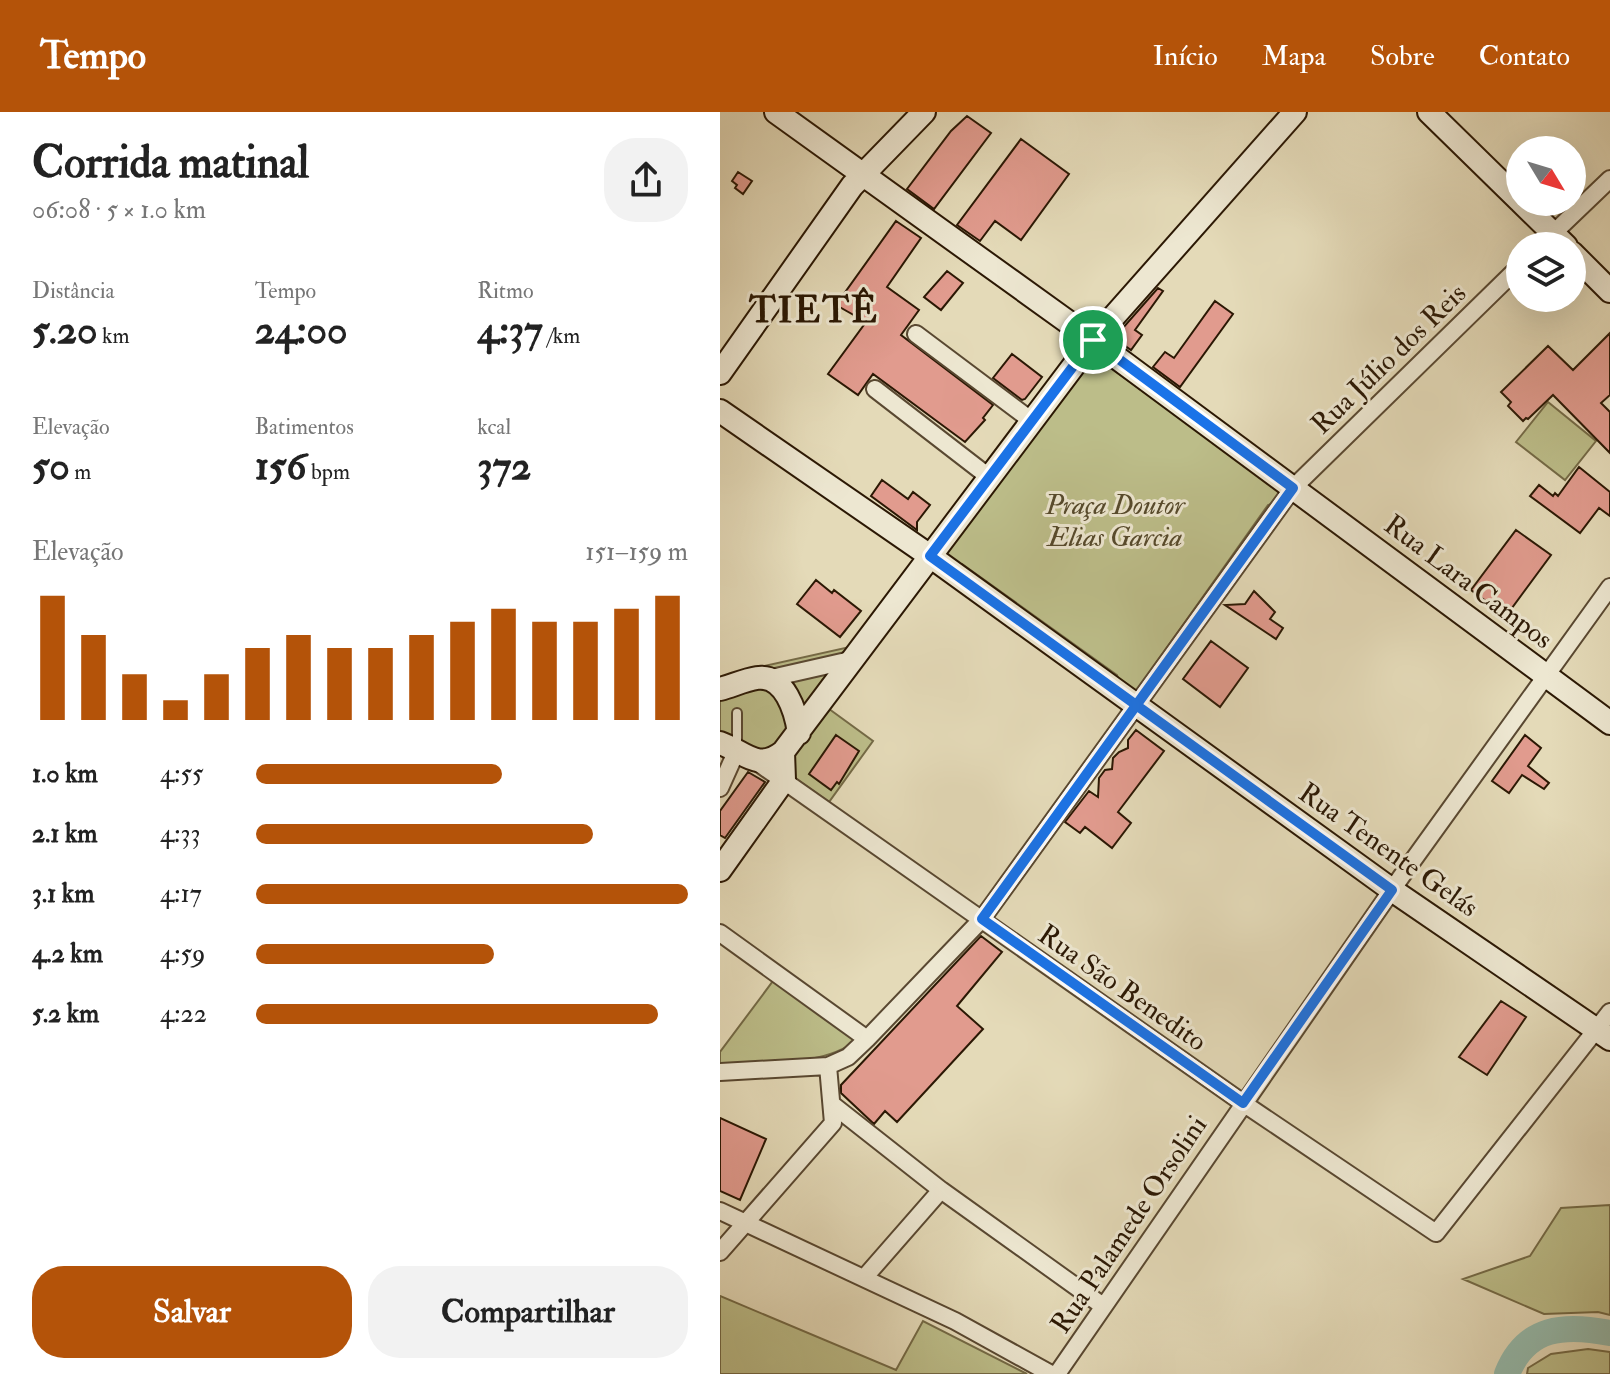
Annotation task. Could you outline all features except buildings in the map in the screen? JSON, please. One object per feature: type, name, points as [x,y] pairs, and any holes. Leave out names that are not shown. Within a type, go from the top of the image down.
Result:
[{"type":"street","points":[[720,1072],[828,1066],[848,1057],[867,1039],[982,919],[1293,488],[776,112]]},
{"type":"street","points":[[720,373],[862,174],[924,112]]},
{"type":"street","points":[[720,788],[733,746],[775,759],[783,752],[1093,340],[1295,112]]},
{"type":"street","points":[[1429,112],[1506,187]]},
{"type":"street","points":[[1562,232],[1610,179]]},
{"type":"street","points":[[1532,216],[1545,232]]},
{"type":"street","points":[[1586,267],[1610,291]]},
{"type":"street","name":"Rua Júlio dos Reis","points":[[1293,488],[1506,280]]},
{"type":"street","points":[[916,334],[1032,421]]},
{"type":"street","points":[[875,389],[989,477]]},
{"type":"street","points":[[720,411],[930,556],[1136,705]]},
{"type":"street","name":"Rua Lara Campos","points":[[1293,488],[1610,723]]},
{"type":"street","name":"Rua Palamede Orsolini","points":[[1054,1374],[1392,890],[1610,587]]},
{"type":"street","points":[[721,691],[757,678],[767,679],[855,659]]},
{"type":"street","points":[[767,679],[778,685],[792,704],[799,733]]},
{"type":"street","name":"Rua Tenente Gelás","points":[[1136,705],[1392,890],[1606,1027]]},
{"type":"street","name":"Rua São Benedito","points":[[733,746],[1243,1103],[1436,1233],[1606,1027]]},
{"type":"street","points":[[720,870],[784,780],[783,752]]},
{"type":"street","points":[[720,933],[867,1039]]},
{"type":"street","points":[[720,1252],[833,1123],[828,1066]]},
{"type":"street","points":[[833,1105],[941,1190],[1103,1306]]},
{"type":"street","points":[[864,1278],[941,1190]]},
{"type":"street","points":[[720,1211],[955,1321],[1054,1374]]},
{"type":"lane","points":[[733,746],[737,713]]},
{"type":"green space","name":"Praça Doutor Elias Garcia","points":[[1091,352],[1107,359],[1109,367],[1266,480],[1283,488],[1151,670],[1151,679],[1139,694],[1120,684],[1117,675],[962,564],[953,564],[941,551]]},
{"type":"green space","points":[[1548,402],[1596,441],[1565,480],[1516,442]]},
{"type":"green space","points":[[854,646],[776,747],[759,754],[720,736],[720,697],[737,672]]},
{"type":"green space","points":[[825,706],[873,741],[829,802],[792,776],[790,755]]},
{"type":"green space","points":[[773,981],[853,1038],[853,1043],[839,1051],[806,1060],[720,1064],[720,1052]]},
{"type":"green space","points":[[1610,1205],[1610,1315],[1598,1312],[1544,1314],[1463,1279],[1530,1256],[1561,1208]]},
{"type":"green space","points":[[720,1296],[896,1370],[923,1321],[1027,1374],[720,1374]]},
{"type":"green space","points":[[1588,1349],[1610,1352],[1610,1374],[1527,1374],[1528,1368],[1551,1354]]},
{"type":"waterway","points":[[1507,1374],[1525,1346],[1549,1332],[1578,1329],[1610,1333]]},
{"type":"district","name":"TIETÊ","points":[[814,309]]},
{"type":"route","points":[[1093,340],[930,556],[1136,705],[1392,890],[1243,1103],[982,919],[1136,705],[1293,488],[1093,340]]}]
